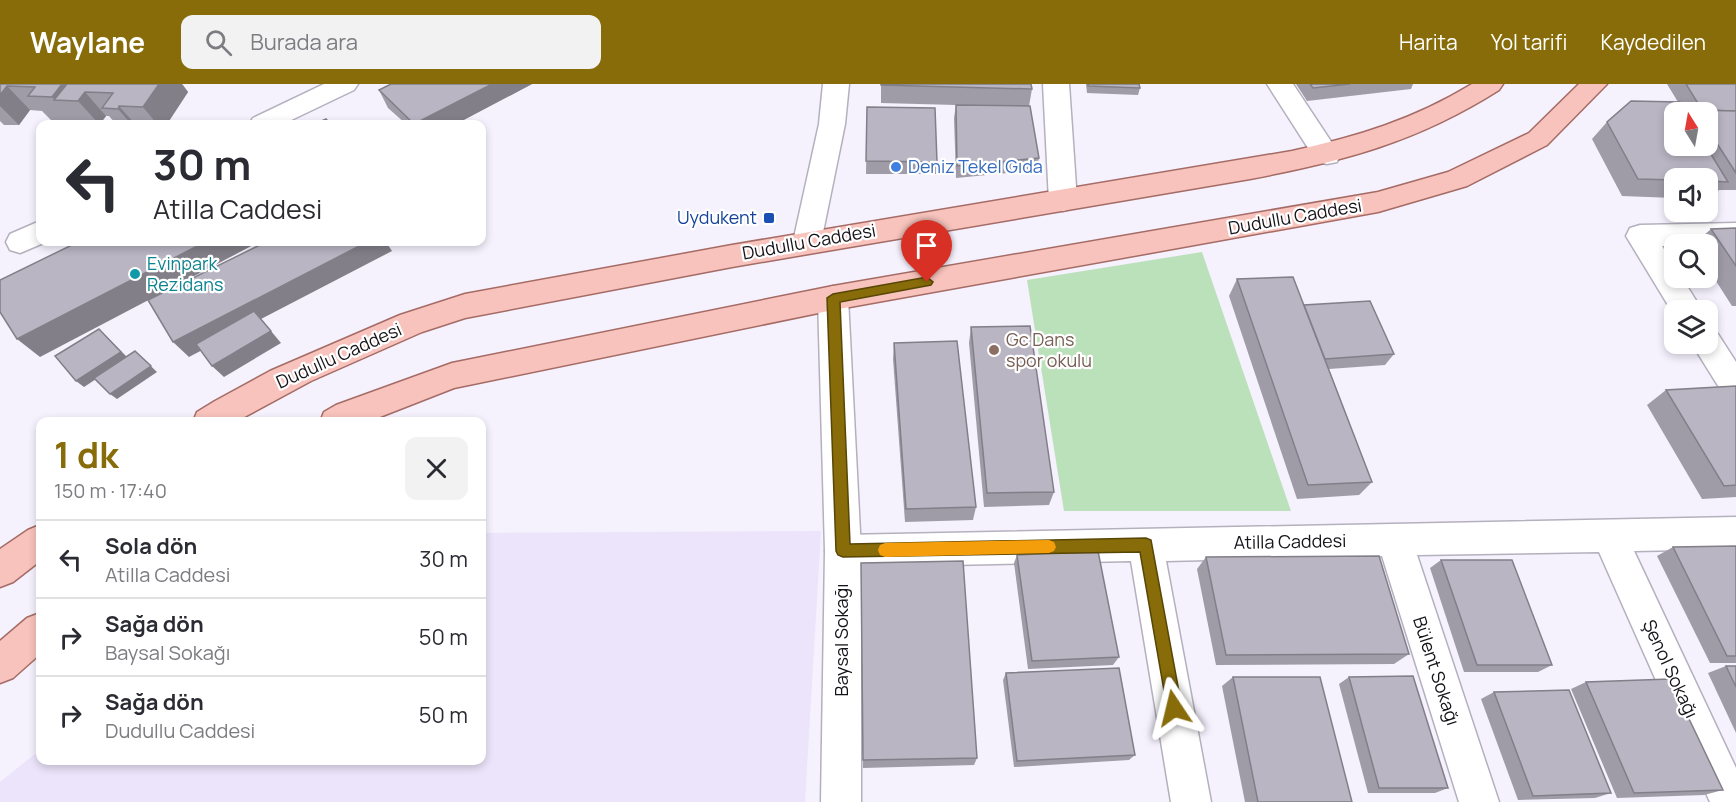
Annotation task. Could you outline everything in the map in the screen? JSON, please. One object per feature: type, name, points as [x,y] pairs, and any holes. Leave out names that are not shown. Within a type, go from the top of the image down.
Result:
[{"type":"main road","name":"Dudullu Caddesi","points":[[216,417],[237,402],[323,362],[402,328],[461,307],[807,242],[1063,201],[1327,155],[1399,131],[1469,99],[1490,84]]},
{"type":"main road","name":"Dudullu Caddesi","points":[[344,417],[452,376],[833,298],[1378,202],[1457,179],[1538,139],[1594,84]]},
{"type":"main road","points":[[0,570],[36,545]]},
{"type":"main road","points":[[0,665],[36,634]]},
{"type":"street","points":[[270,120],[345,84]]},
{"type":"street","points":[[807,242],[832,124],[836,84]]},
{"type":"street","points":[[1056,84],[1063,201]]},
{"type":"street","points":[[1280,84],[1327,155]]},
{"type":"street","points":[[1681,300],[1640,236],[1736,234]]},
{"type":"street","name":"Baysal Sokağı","points":[[833,298],[843,551],[841,802]]},
{"type":"street","points":[[1715,354],[1736,388]]},
{"type":"street","name":"Atilla Caddesi","points":[[843,551],[1736,533]]},
{"type":"street","name":"Şenol Sokağı","points":[[1609,536],[1731,802]]},
{"type":"street","name":"Bülent Sokağı","points":[[1394,540],[1479,802]]},
{"type":"street","points":[[1146,545],[1191,802]]},
{"type":"shaded area","points":[[821,531],[805,802],[0,802],[0,782],[36,753],[36,765],[486,765],[486,533]]},
{"type":"green space","points":[[1202,252],[1291,511],[1064,511],[1027,280]]},
{"type":"building","points":[[0,84],[62,84],[52,97],[28,96],[35,87],[7,86],[0,95]]},
{"type":"building","points":[[67,84],[159,84],[143,107],[119,106],[118,109],[102,108],[113,93],[85,92],[78,101],[54,100]]},
{"type":"building","points":[[391,84],[492,84],[422,120],[410,120],[379,90]]},
{"type":"building","points":[[1031,84],[1032,89],[881,85]]},
{"type":"building","points":[[1088,84],[1139,84],[1140,88],[1088,86]]},
{"type":"building","points":[[1310,84],[1350,84],[1313,88]]},
{"type":"building","points":[[1686,84],[1736,84],[1736,111],[1718,110],[1718,102],[1697,102]]},
{"type":"building","points":[[1631,101],[1680,102],[1664,102],[1664,156],[1712,156],[1728,182],[1718,182],[1718,168],[1664,168],[1664,180],[1638,179],[1607,122]]},
{"type":"building","points":[[956,105],[1030,106],[1039,158],[957,166]]},
{"type":"building","points":[[867,107],[935,108],[937,162],[866,161]]},
{"type":"building","points":[[1718,111],[1736,111],[1736,173],[1718,145]]},
{"type":"building","points":[[1736,228],[1736,266],[1718,239],[1718,234],[1714,234],[1711,229]]},
{"type":"building","points":[[70,246],[197,246],[17,339],[0,312],[0,280]]},
{"type":"building","points":[[258,246],[359,246],[173,342],[148,300]]},
{"type":"building","points":[[1293,277],[1372,482],[1308,485],[1237,279]]},
{"type":"building","points":[[1370,301],[1394,354],[1325,359],[1304,305]]},
{"type":"building","points":[[254,311],[271,331],[212,366],[196,344]]},
{"type":"building","points":[[1030,326],[1054,492],[987,493],[971,327]]},
{"type":"building","points":[[99,329],[121,352],[76,381],[55,356]]},
{"type":"building","points":[[957,341],[976,507],[906,509],[894,343]]},
{"type":"building","points":[[135,351],[151,366],[110,394],[94,378]]},
{"type":"building","points":[[1736,386],[1736,485],[1724,486],[1666,390]]},
{"type":"building","points":[[1736,546],[1736,656],[1727,656],[1673,547]]},
{"type":"building","points":[[1098,551],[1119,657],[1032,661],[1017,555]]},
{"type":"building","points":[[1379,556],[1409,654],[1226,655],[1206,557]]},
{"type":"building","points":[[1441,560],[1512,560],[1552,665],[1477,665]]},
{"type":"building","points":[[963,561],[977,758],[863,760],[861,563]]},
{"type":"building","points":[[1726,666],[1736,666],[1736,687]]},
{"type":"building","points":[[1119,668],[1135,755],[1017,761],[1006,673]]},
{"type":"building","points":[[1413,676],[1448,788],[1379,788],[1349,677]]},
{"type":"building","points":[[1233,677],[1320,677],[1352,802],[1258,802]]},
{"type":"building","points":[[1670,679],[1723,790],[1634,793],[1586,682]]},
{"type":"building","points":[[1569,690],[1611,793],[1533,796],[1494,692]]},
{"type":"slow traffic","points":[[885,550],[1049,547]]},
{"type":"place","name":"Deniz Tekel Gıda","points":[[896,167]]},
{"type":"place","name":"Uydukent","points":[[769,218]]},
{"type":"place","name":"Evinpark Rezidans","points":[[135,274]]},
{"type":"place","name":"Gc Dans spor okulu","points":[[994,350]]},
{"type":"route","points":[[927,282],[833,298],[843,551],[1146,545],[1174,708]]}]
